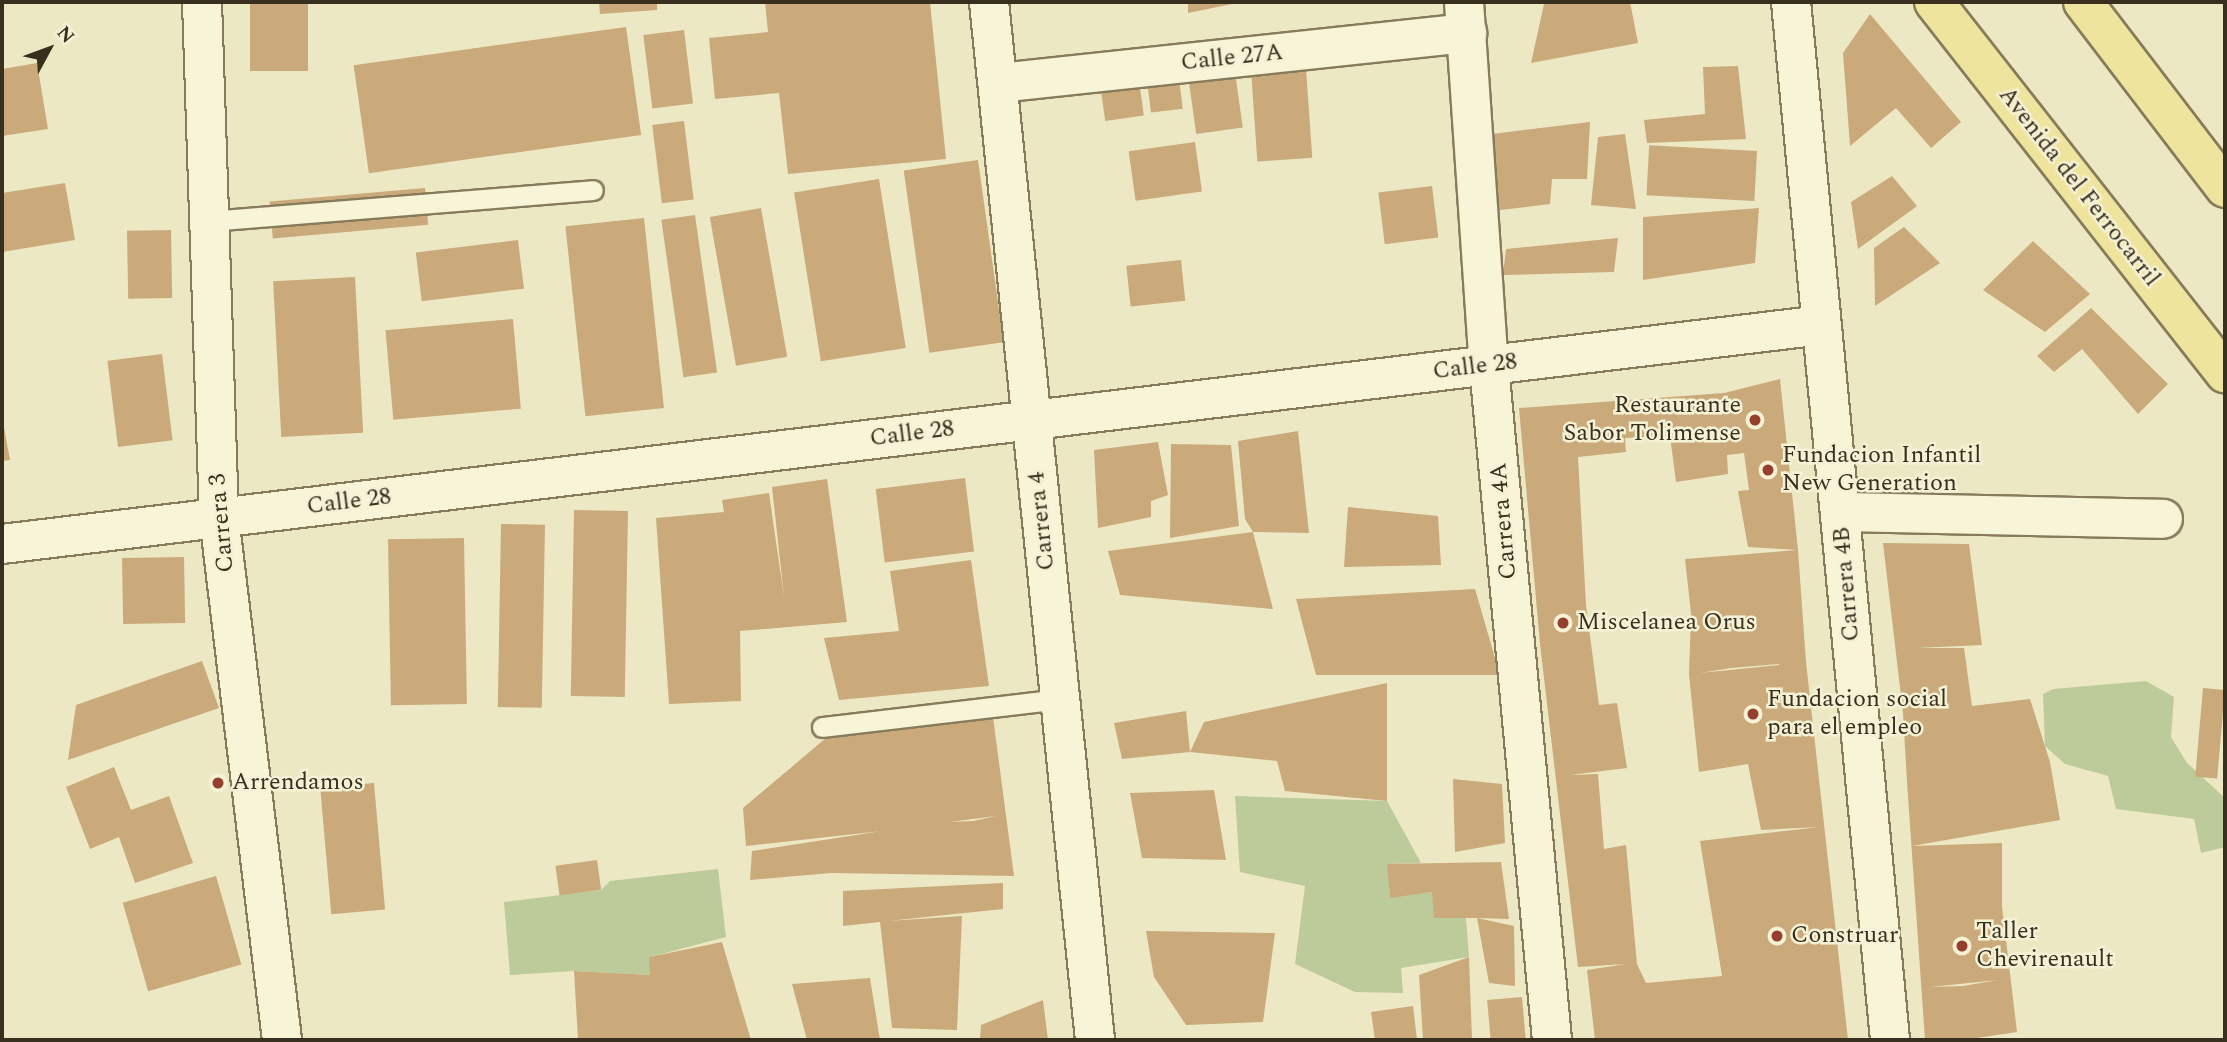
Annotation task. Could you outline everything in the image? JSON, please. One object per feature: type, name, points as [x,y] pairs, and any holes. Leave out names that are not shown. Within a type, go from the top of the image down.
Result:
[{"type":"main road","name":"Avenida del Ferrocarril","points":[[1934,2],[2225,373]]},
{"type":"main road","points":[[2083,2],[2225,188]]},
{"type":"street","name":"Carrera 3","points":[[202,2],[219,517],[282,1040]]},
{"type":"street","name":"Carrera 4","points":[[989,2],[1095,1040]]},
{"type":"street","name":"Carrera 4B","points":[[1791,2],[1890,1040]]},
{"type":"street","name":"Calle 27A","points":[[998,83],[1466,18]]},
{"type":"street","name":"Carrera 4A","points":[[1466,18],[1489,366],[1552,1040]]},
{"type":"street","name":"Calle 28","points":[[2,544],[1822,325]]},
{"type":"street","points":[[1840,512],[2163,519]]},
{"type":"lane","points":[[209,221],[593,190]]},
{"type":"lane","points":[[822,727],[1061,699]]},
{"type":"green space","points":[[2146,681],[2174,697],[2171,737],[2187,763],[2225,798],[2225,847],[2201,853],[2194,819],[2116,809],[2108,776],[2065,764],[2045,746],[2043,694],[2053,689]]},
{"type":"green space","points":[[1235,796],[1387,801],[1421,863],[1388,864],[1390,897],[1432,892],[1466,918],[1469,957],[1401,968],[1403,993],[1355,992],[1295,964],[1305,886],[1240,872]]},
{"type":"green space","points":[[718,869],[726,937],[650,957],[650,975],[574,971],[510,975],[504,902],[601,890],[610,881]]},
{"type":"building","points":[[250,2],[308,2],[308,71],[250,71]]},
{"type":"building","points":[[599,2],[657,2],[657,10],[600,14]]},
{"type":"building","points":[[765,2],[930,2],[946,159],[788,174],[779,93],[715,99],[709,38],[768,32]]},
{"type":"building","points":[[1188,2],[1236,2],[1237,3],[1188,13]]},
{"type":"building","points":[[1630,2],[1638,43],[1531,63],[1544,4]]},
{"type":"building","points":[[1870,14],[1961,122],[1931,148],[1896,108],[1850,146],[1843,53]]},
{"type":"building","points":[[626,27],[641,135],[369,173],[354,65]]},
{"type":"building","points":[[684,30],[693,103],[652,108],[643,35]]},
{"type":"building","points":[[1305,54],[1312,158],[1257,162],[1250,58]]},
{"type":"building","points":[[37,63],[48,129],[2,136],[2,69]]},
{"type":"building","points":[[1234,65],[1243,127],[1196,134],[1187,72]]},
{"type":"building","points":[[1738,66],[1746,139],[1647,143],[1644,120],[1705,114],[1703,67]]},
{"type":"building","points":[[1178,70],[1183,109],[1151,113],[1146,74]]},
{"type":"building","points":[[1138,74],[1144,116],[1105,121],[1099,79]]},
{"type":"building","points":[[684,121],[694,199],[662,203],[652,125]]},
{"type":"building","points":[[1590,122],[1587,179],[1552,179],[1550,204],[1492,211],[1492,134]]},
{"type":"building","points":[[1625,134],[1636,209],[1591,205],[1598,137]]},
{"type":"building","points":[[1195,142],[1202,192],[1136,201],[1129,151]]},
{"type":"building","points":[[1649,145],[1757,151],[1754,201],[1647,195]]},
{"type":"building","points":[[978,160],[1004,342],[929,353],[904,170]]},
{"type":"building","points":[[1892,176],[1917,206],[1858,249],[1851,202]]},
{"type":"building","points":[[879,179],[906,348],[821,361],[794,192]]},
{"type":"building","points":[[65,183],[75,240],[2,252],[2,193]]},
{"type":"building","points":[[1432,186],[1438,238],[1385,244],[1378,193]]},
{"type":"building","points":[[425,188],[428,225],[273,238],[270,202]]},
{"type":"building","points":[[761,208],[787,357],[736,366],[710,217]]},
{"type":"building","points":[[1759,208],[1755,263],[1643,280],[1643,217]]},
{"type":"building","points":[[695,215],[717,372],[683,377],[661,220]]},
{"type":"building","points":[[644,218],[664,408],[585,416],[565,226]]},
{"type":"building","points":[[1904,227],[1940,263],[1875,306],[1874,248]]},
{"type":"building","points":[[171,230],[172,298],[128,299],[127,231]]},
{"type":"building","points":[[1618,238],[1614,272],[1503,275],[1506,249]]},
{"type":"building","points":[[518,240],[524,289],[422,301],[416,253]]},
{"type":"building","points":[[2033,241],[2090,294],[2045,332],[1983,290]]},
{"type":"building","points":[[1181,260],[1185,301],[1131,307],[1126,266]]},
{"type":"building","points":[[355,277],[363,433],[281,437],[273,281]]},
{"type":"building","points":[[2091,308],[2168,384],[2138,414],[2082,349],[2054,372],[2037,356]]},
{"type":"building","points":[[513,319],[521,409],[393,420],[385,330]]},
{"type":"building","points":[[162,354],[173,440],[118,447],[107,361]]},
{"type":"building","points":[[1780,379],[1798,550],[1806,662],[1848,1040],[1595,1040],[1587,970],[1626,964],[1578,967],[1540,644],[1519,408],[1724,393]],"holes":[[[1670,436],[1676,482],[1728,474],[1727,455],[1744,453],[1749,490],[1738,491],[1748,547],[1798,550],[1685,559],[1691,613],[1689,675],[1699,772],[1748,764],[1761,830],[1819,827],[1700,841],[1722,976],[1646,983],[1637,964],[1626,845],[1604,849],[1598,774],[1570,775],[1627,768],[1617,703],[1599,705],[1586,605],[1578,457],[1626,452],[1625,438]],[[1779,665],[1700,673],[1731,668]]]},
{"type":"building","points":[[2,416],[10,460],[2,461]]},
{"type":"building","points":[[1298,431],[1309,533],[1253,532],[1245,519],[1238,441]]},
{"type":"building","points":[[1158,442],[1168,495],[1151,501],[1151,517],[1098,528],[1094,450]]},
{"type":"building","points":[[1171,444],[1231,445],[1239,526],[1170,538]]},
{"type":"building","points":[[965,478],[974,551],[885,562],[876,489]]},
{"type":"building","points":[[827,479],[847,622],[740,631],[741,701],[669,704],[656,518],[724,512],[722,500],[769,493],[784,597],[772,487]]},
{"type":"building","points":[[1348,507],[1438,516],[1441,565],[1344,567]]},
{"type":"building","points":[[574,510],[628,511],[625,697],[571,696]]},
{"type":"building","points":[[501,524],[545,525],[542,708],[498,707]]},
{"type":"building","points":[[1253,532],[1273,609],[1120,595],[1108,551]]},
{"type":"building","points":[[464,538],[467,704],[391,705],[388,539]]},
{"type":"building","points":[[1883,543],[1969,544],[1982,645],[1917,648],[1964,648],[1972,706],[2030,699],[2050,762],[2060,820],[1912,846],[2002,843],[2002,907],[2017,1032],[1964,1040],[1925,1040],[1903,713]],"holes":[[[1998,980],[1963,986],[1930,987]]]},
{"type":"building","points":[[184,557],[185,623],[123,624],[122,558]]},
{"type":"building","points":[[971,560],[989,686],[839,700],[824,638],[899,631],[890,571]]},
{"type":"building","points":[[1475,589],[1500,675],[1316,675],[1296,599]]},
{"type":"building","points":[[202,661],[219,708],[68,760],[76,705]]},
{"type":"building","points":[[1387,683],[1387,801],[1285,791],[1277,761],[1190,752],[1204,722]]},
{"type":"building","points":[[2203,688],[2225,690],[2217,779],[2195,777]]},
{"type":"building","points":[[1186,711],[1190,752],[1122,759],[1114,723]]},
{"type":"building","points":[[993,717],[1014,876],[831,873],[750,880],[752,851],[882,831],[746,846],[743,808],[839,727]],"holes":[[[996,816],[973,821],[950,822]]]},
{"type":"building","points":[[114,767],[131,810],[169,796],[193,863],[135,883],[119,837],[90,849],[66,787]]},
{"type":"building","points":[[1453,779],[1502,784],[1505,843],[1455,852]]},
{"type":"building","points":[[374,783],[385,910],[331,914],[320,788]]},
{"type":"building","points":[[1214,790],[1226,860],[1142,858],[1130,793]]},
{"type":"building","points":[[597,860],[601,890],[560,896],[555,866]]},
{"type":"building","points":[[1501,862],[1509,919],[1434,918],[1432,892],[1390,898],[1387,864]]},
{"type":"building","points":[[216,876],[241,964],[148,991],[123,903]]},
{"type":"building","points":[[1003,883],[1003,909],[888,921],[962,916],[957,1030],[892,1028],[880,922],[843,926],[843,891]]},
{"type":"building","points":[[1477,918],[1514,926],[1515,986],[1489,983]]},
{"type":"building","points":[[1146,931],[1275,933],[1263,1022],[1186,1025],[1154,977]]},
{"type":"building","points":[[722,942],[751,1040],[578,1040],[574,971],[650,975],[649,957]]},
{"type":"building","points":[[1469,957],[1472,1040],[1423,1040],[1419,975]]},
{"type":"building","points":[[870,978],[880,1040],[807,1040],[792,984]]},
{"type":"building","points":[[1522,997],[1526,1040],[1491,1040],[1487,1000]]},
{"type":"building","points":[[1043,1000],[1048,1040],[980,1040],[981,1025]]},
{"type":"building","points":[[1413,1006],[1417,1040],[1375,1040],[1371,1012]]},
{"type":"place","name":"Restaurante Sabor Tolimense","points":[[1755,420]]},
{"type":"place","name":"Fundacion Infantil New Generation","points":[[1768,470]]},
{"type":"place","name":"Miscelanea Orus","points":[[1563,623]]},
{"type":"place","name":"Fundacion social para el empleo","points":[[1753,714]]},
{"type":"place","name":"Arrendamos","points":[[218,783]]},
{"type":"place","name":"Construar","points":[[1777,936]]},
{"type":"place","name":"Taller Chevirenault","points":[[1962,946]]}]
